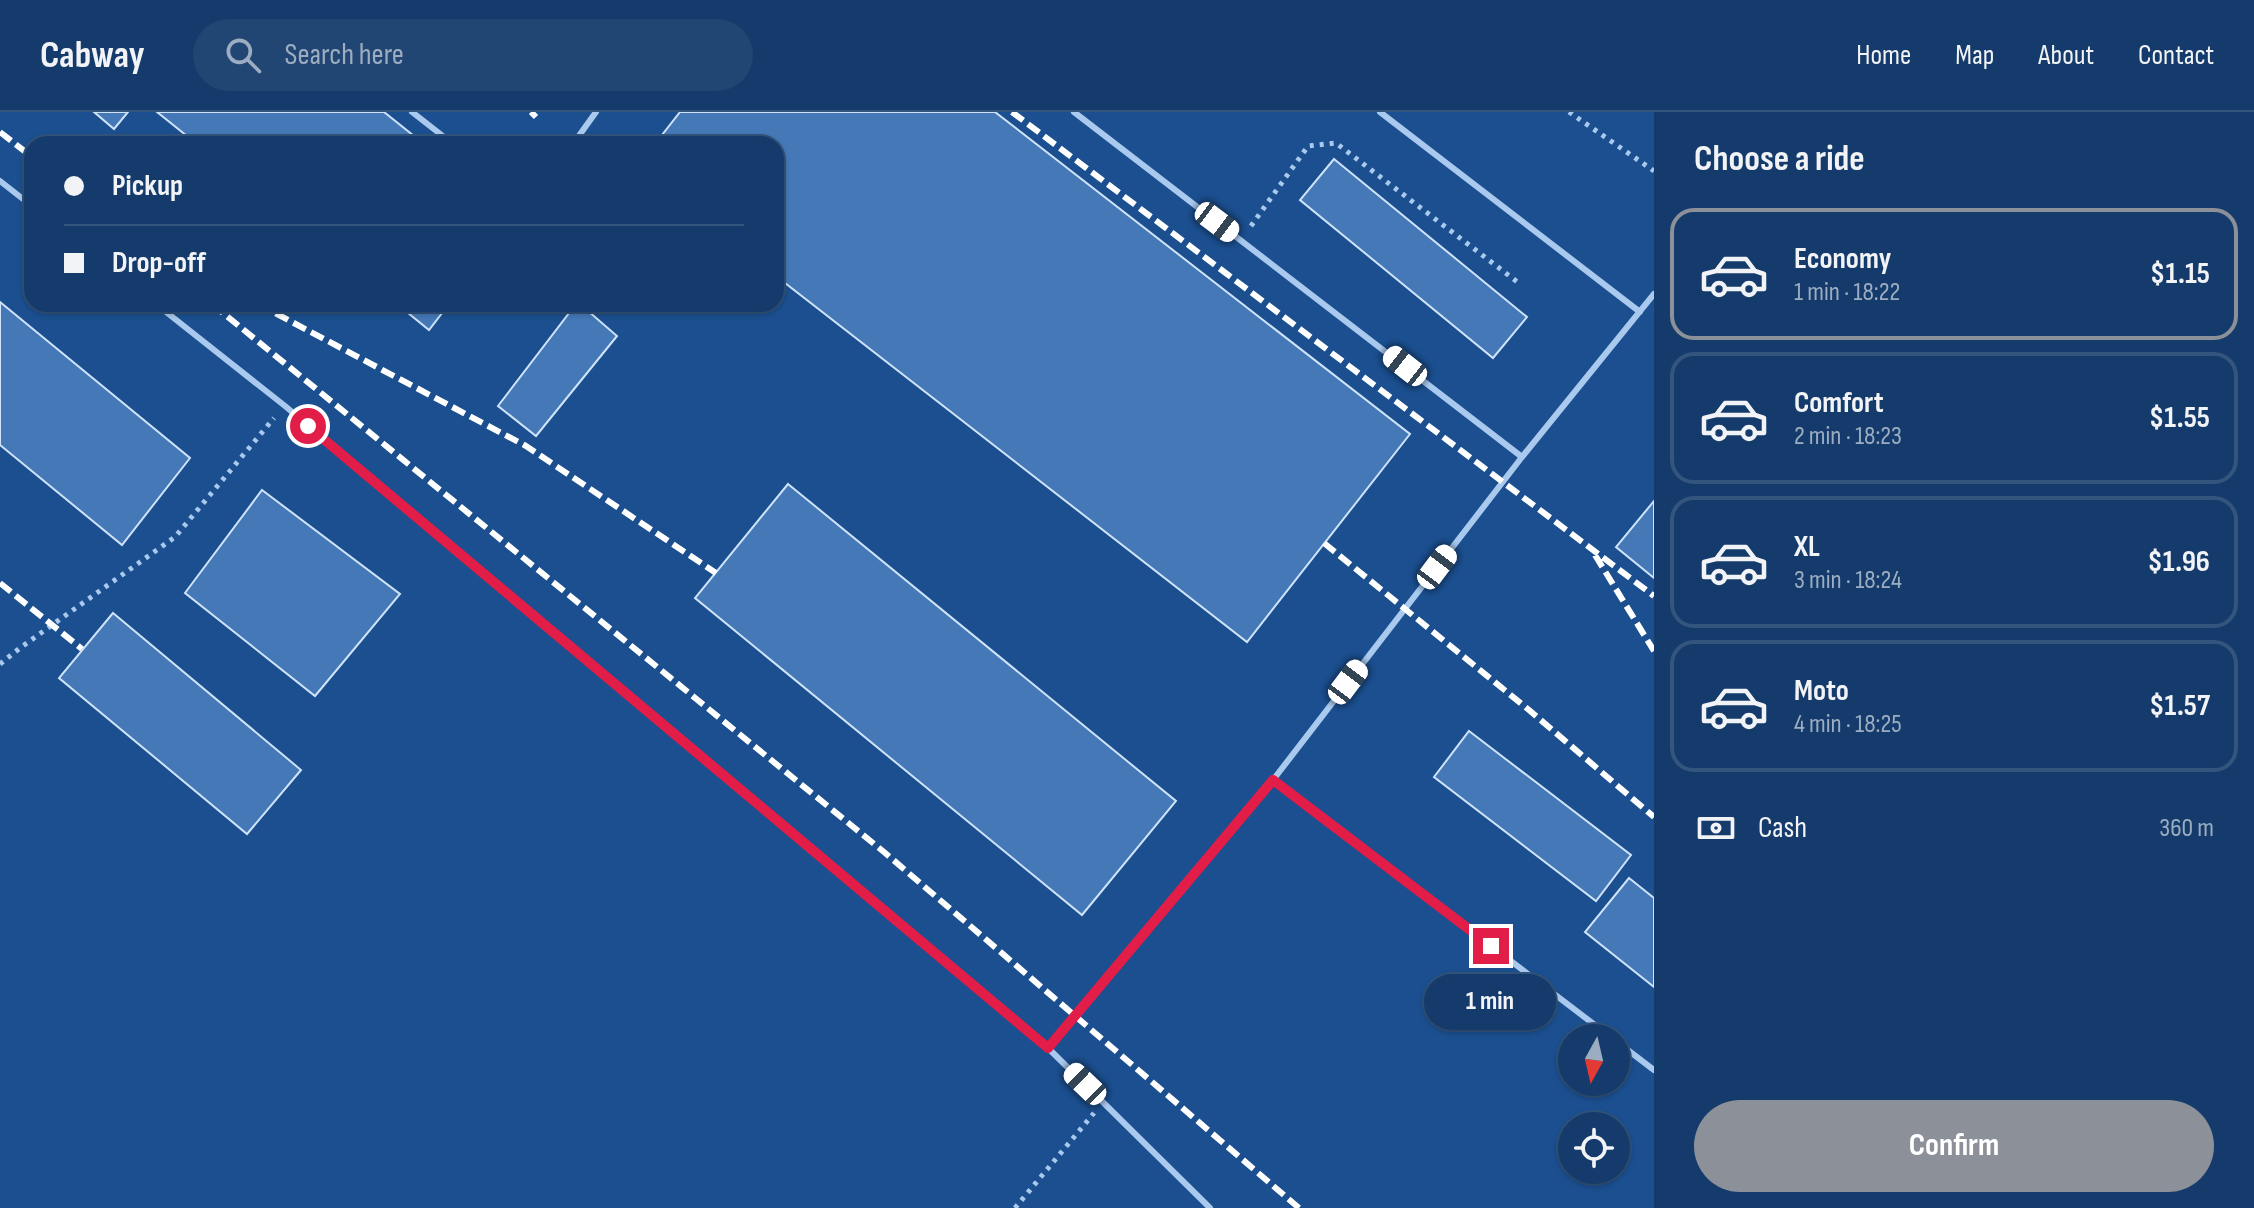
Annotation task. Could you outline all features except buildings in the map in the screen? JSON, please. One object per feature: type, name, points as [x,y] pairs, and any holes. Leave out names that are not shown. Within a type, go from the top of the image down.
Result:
[{"type":"lane","points":[[412,112],[443,136]]},
{"type":"lane","points":[[579,136],[596,112]]},
{"type":"lane","points":[[1074,112],[1522,457]]},
{"type":"lane","points":[[1380,112],[1640,312]]},
{"type":"lane","points":[[0,181],[24,200]]},
{"type":"lane","points":[[1048,1048],[1273,780],[1522,457],[1654,294]]},
{"type":"lane","points":[[166,312],[285,406],[1048,1048],[1210,1208]]},
{"type":"lane","points":[[1273,780],[1593,1024]]},
{"type":"lane","points":[[1630,1052],[1654,1070]]},
{"type":"path","points":[[1569,112],[1654,171]]},
{"type":"path","points":[[1241,240],[1308,146],[1336,143],[1520,284]]},
{"type":"path","points":[[0,664],[175,537],[285,406]]},
{"type":"path","points":[[1015,1208],[1103,1102]]},
{"type":"railway","points":[[531,112],[536,117]]},
{"type":"railway","points":[[1012,112],[1654,596]]},
{"type":"railway","points":[[0,132],[24,151]]},
{"type":"railway","points":[[222,312],[884,852],[1299,1208]]},
{"type":"railway","points":[[273,312],[526,446],[716,573]]},
{"type":"railway","points":[[1324,543],[1529,710],[1654,817]]},
{"type":"railway","points":[[1595,555],[1654,651]]},
{"type":"railway","points":[[0,583],[82,649]]},
{"type":"route","points":[[308,426],[1048,1048],[1273,780],[1491,946]]}]
